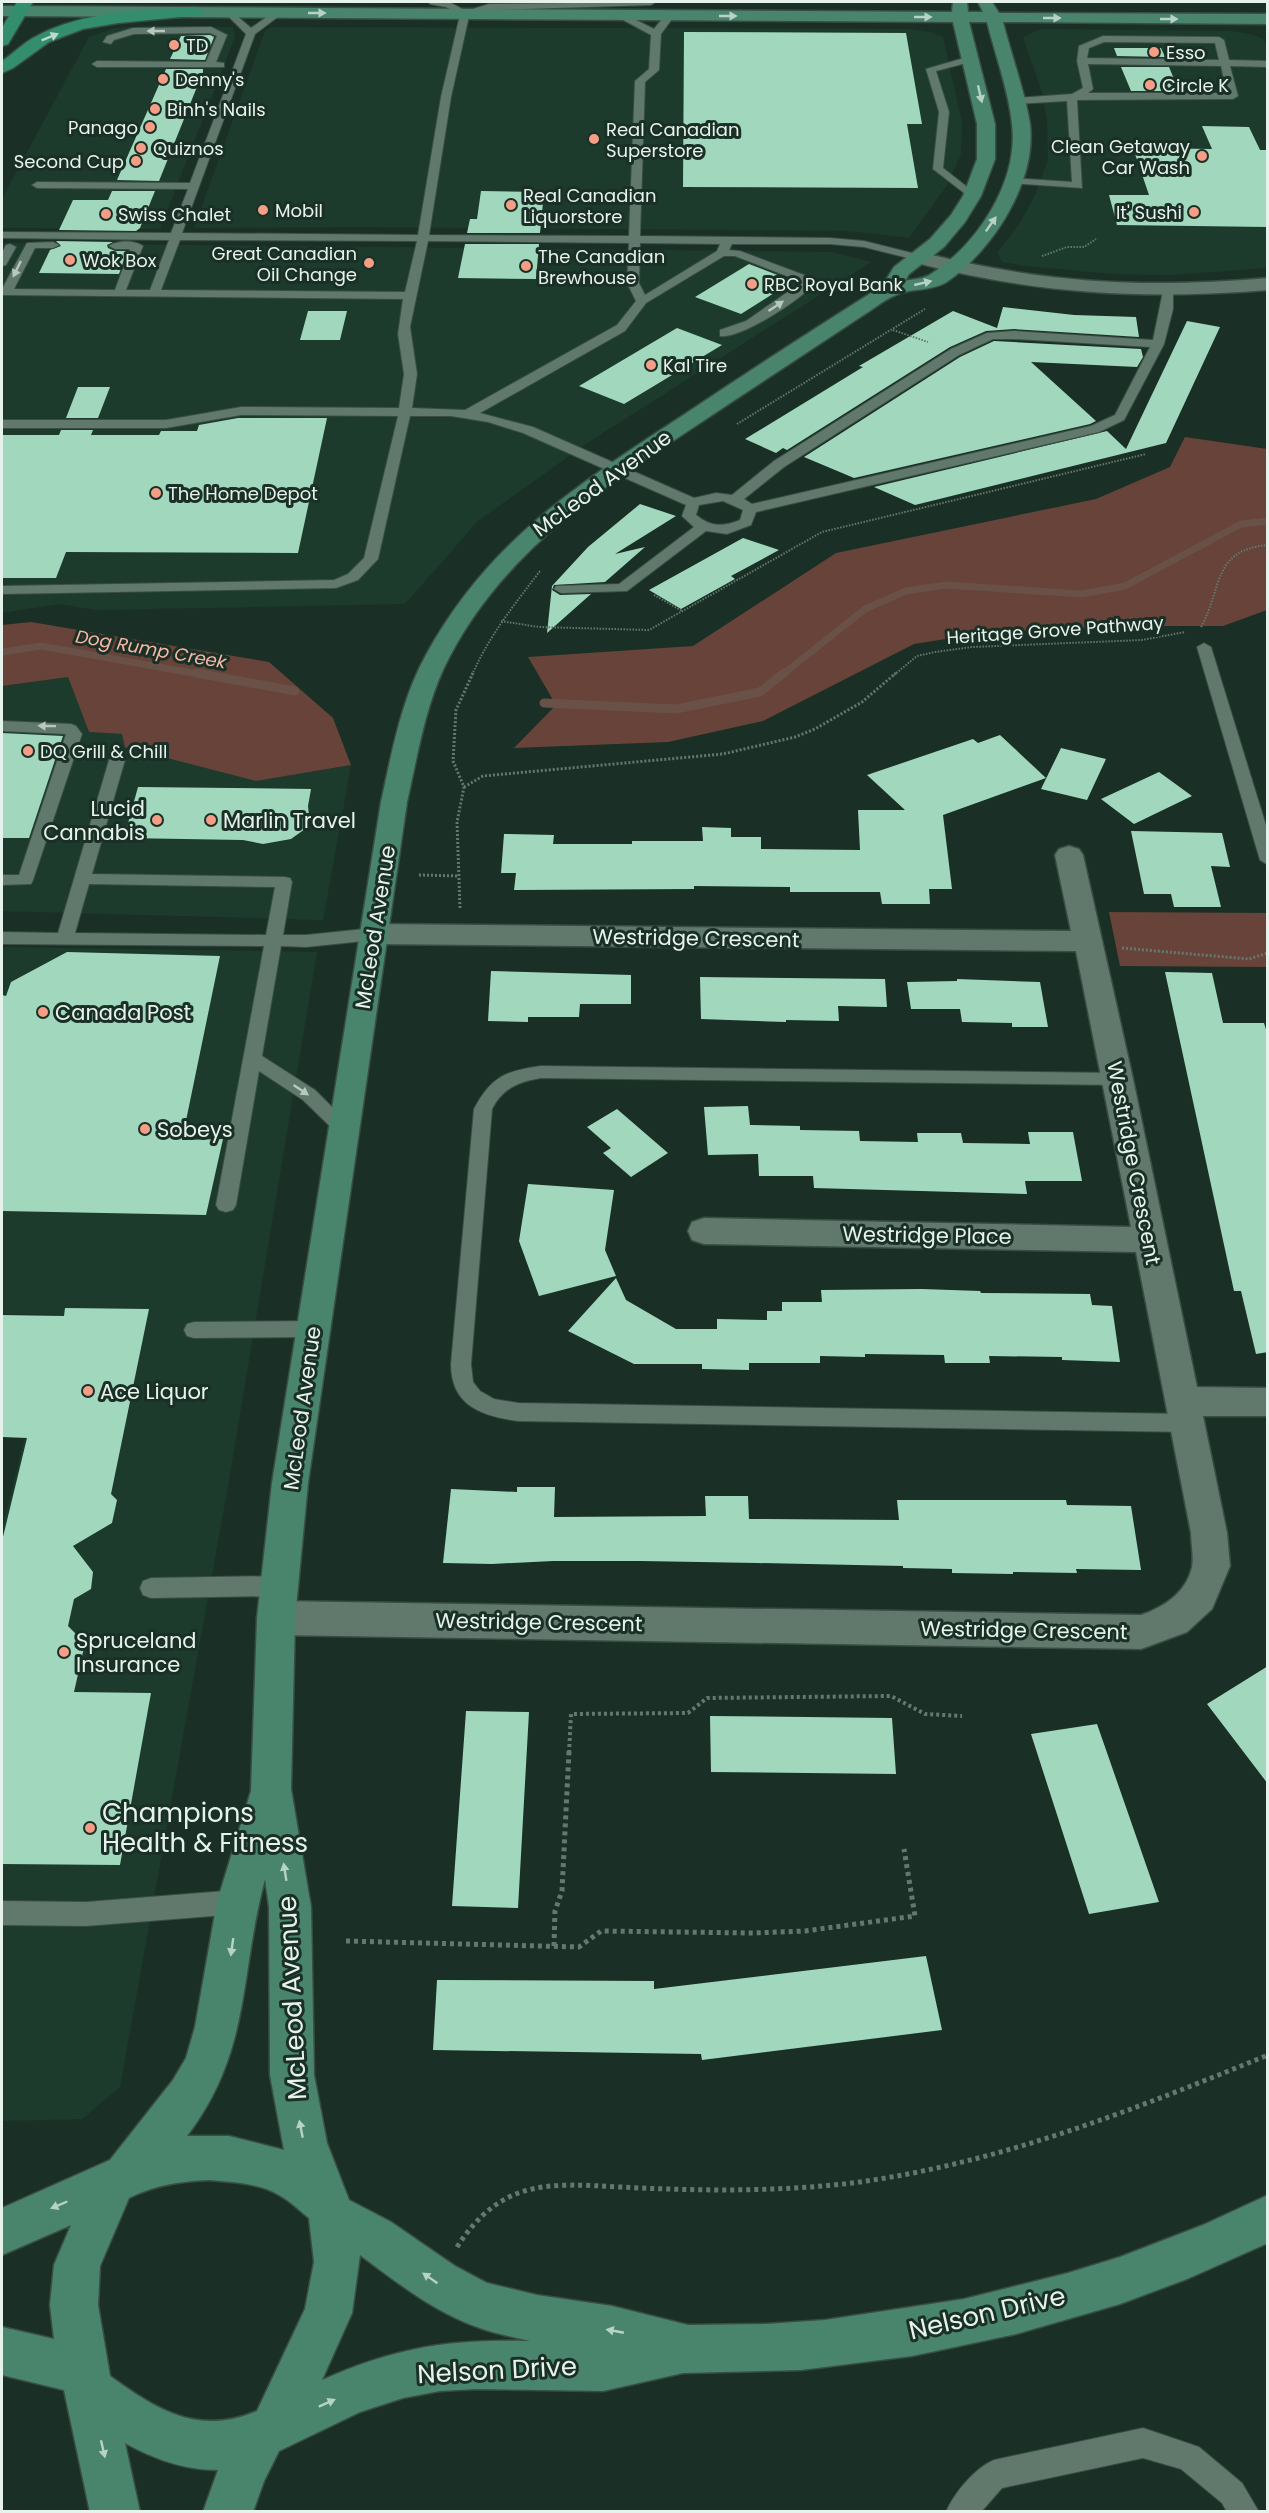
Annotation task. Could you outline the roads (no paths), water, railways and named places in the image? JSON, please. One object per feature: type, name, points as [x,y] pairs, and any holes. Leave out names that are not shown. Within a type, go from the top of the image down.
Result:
[{"type":"main road","points":[[2,42],[22,6]]},
{"type":"main road","points":[[2,68],[15,62],[32,46],[45,38],[75,28],[106,20],[195,12]]},
{"type":"street","points":[[2,11],[22,6],[195,12],[619,15],[667,8],[1268,7]]},
{"type":"street","name":"McLeod Avenue","points":[[890,291],[901,271],[937,243],[958,218],[972,196],[986,159],[986,124],[960,8]]},
{"type":"street","points":[[988,8],[1268,19]]},
{"type":"street","name":"McLeod Avenue","points":[[268,2432],[328,2313],[337,2262],[330,2210],[304,2143],[292,2075],[290,1906],[271,1789],[278,1602],[290,1483],[394,802],[411,720],[437,656],[461,615],[493,571],[544,521],[615,468],[890,291],[936,280],[971,250],[992,224],[1014,181],[1021,154],[1020,124],[1016,101],[988,8]]},
{"type":"street","points":[[920,258],[979,273],[1070,287],[1169,291],[1268,284]]},
{"type":"street","name":"Westridge Crescent","points":[[278,1602],[1141,1632],[1174,1620],[1199,1597],[1211,1566],[1209,1533],[1118,1078],[1101,944],[1069,855]]},
{"type":"street","name":"Westridge Crescent","points":[[374,934],[1101,944]]},
{"type":"street","name":"Westridge Place","points":[[704,1231],[1150,1240]]},
{"type":"street","points":[[1185,1412],[1268,1402]]},
{"type":"street","name":"McLeod Avenue","points":[[120,2179],[175,2114],[203,2070],[225,1994],[238,1902],[271,1789]]},
{"type":"street","name":"Nelson Drive","points":[[120,2179],[179,2158],[210,2156],[237,2158],[290,2175],[330,2210],[375,2238],[438,2283],[481,2306],[537,2319],[612,2330],[693,2348]]},
{"type":"street","points":[[2,2232],[120,2179]]},
{"type":"street","points":[[116,2511],[74,2305],[76,2265],[120,2179]]},
{"type":"street","name":"Nelson Drive","points":[[88,2382],[133,2421],[172,2442],[199,2447],[226,2445],[268,2432],[327,2402],[373,2384],[423,2370],[478,2366],[607,2366],[693,2348],[768,2348],[859,2340],[946,2325],[1030,2306],[1113,2283],[1174,2261],[1268,2218]]},
{"type":"street","points":[[2,2352],[45,2360],[88,2382]]},
{"type":"street","points":[[228,2511],[242,2471],[268,2432]]},
{"type":"lane","points":[[433,2],[449,5],[465,14],[489,7],[592,6],[651,2]]},
{"type":"lane","points":[[642,301],[633,283],[640,81],[654,70],[656,34],[667,8]]},
{"type":"lane","points":[[229,12],[251,33]]},
{"type":"lane","points":[[154,294],[251,33],[278,13]]},
{"type":"lane","points":[[2,590],[336,584],[353,577],[370,559],[405,411],[411,371],[404,326],[423,239],[434,160],[465,14]]},
{"type":"lane","points":[[619,15],[656,34]]},
{"type":"lane","points":[[108,42],[110,38],[133,31],[211,30],[222,35],[210,65]]},
{"type":"lane","points":[[1016,101],[1072,99],[1095,96],[1233,96],[1219,40],[1103,39],[1084,46],[1082,61],[1088,89],[1072,99]]},
{"type":"lane","points":[[971,59],[931,69],[944,112],[938,169],[972,196]]},
{"type":"lane","points":[[1082,61],[1268,64]]},
{"type":"lane","points":[[97,64],[239,65]]},
{"type":"lane","points":[[1014,181],[1078,186],[1072,99]]},
{"type":"lane","points":[[37,185],[195,186]]},
{"type":"lane","points":[[2,235],[635,239],[724,247],[830,241],[864,244],[920,258]]},
{"type":"lane","points":[[119,293],[137,246],[31,245],[4,292],[411,297]]},
{"type":"lane","points":[[2,263],[10,247]]},
{"type":"lane","points":[[468,414],[621,328],[642,301],[724,247]]},
{"type":"lane","points":[[724,247],[808,280],[807,285],[750,324],[724,333]]},
{"type":"lane","points":[[2,424],[166,424],[241,411],[405,411],[468,414],[490,418],[528,430],[693,503],[713,496],[736,499],[750,509],[840,486],[1095,429],[1120,417],[1158,344],[1169,291]]},
{"type":"lane","points":[[736,499],[779,464],[955,352],[991,336],[1014,335],[1158,344]]},
{"type":"lane","points":[[693,503],[688,516],[703,527],[727,530],[746,522],[750,509]]},
{"type":"lane","points":[[561,589],[622,588],[703,527]]},
{"type":"lane","points":[[1204,647],[1268,860]]},
{"type":"lane","points":[[2,726],[60,727],[71,729],[74,734],[25,880],[2,880]]},
{"type":"lane","points":[[65,938],[117,760]]},
{"type":"lane","points":[[82,879],[284,882],[226,1204]]},
{"type":"lane","points":[[2,938],[306,941],[374,934]]},
{"type":"lane","points":[[252,1058],[309,1095],[345,1129]]},
{"type":"lane","points":[[1118,1078],[541,1072],[506,1079],[491,1092],[483,1109],[461,1364],[463,1385],[479,1402],[497,1410],[518,1413],[1185,1412]]},
{"type":"lane","points":[[194,1330],[314,1329]]},
{"type":"lane","points":[[151,1588],[278,1602]]},
{"type":"lane","points":[[2,1913],[86,1914],[238,1902]]},
{"type":"lane","points":[[961,2511],[994,2475],[1143,2443],[1189,2457],[1232,2493],[1244,2511]]},
{"type":"waterway","name":"Dog Rump Creek","points":[[782,675],[865,609],[906,591],[946,585],[1082,594],[1125,586],[1241,524],[1268,521]]},
{"type":"waterway","name":"Dog Rump Creek","points":[[2,652],[41,646],[204,675]]},
{"type":"waterway","name":"Dog Rump Creek","points":[[196,673],[295,691]]},
{"type":"waterway","name":"Dog Rump Creek","points":[[544,703],[676,709],[760,692],[784,673]]},
{"type":"place","name":"TD","points":[[174,45]]},
{"type":"place","name":"Esso","points":[[1154,52]]},
{"type":"place","name":"Denny's","points":[[163,79]]},
{"type":"place","name":"Circle K","points":[[1150,85]]},
{"type":"place","name":"Binh's Nails","points":[[155,109]]},
{"type":"place","name":"Panago","points":[[150,127]]},
{"type":"place","name":"Real Canadian Superstore","points":[[594,139]]},
{"type":"place","name":"Quiznos","points":[[141,148]]},
{"type":"place","name":"Clean Getaway Car Wash","points":[[1202,156]]},
{"type":"place","name":"Second Cup","points":[[136,161]]},
{"type":"place","name":"Real Canadian Liquorstore","points":[[511,205]]},
{"type":"place","name":"Mobil","points":[[263,210]]},
{"type":"place","name":"It' Sushi","points":[[1194,212]]},
{"type":"place","name":"Swiss Chalet","points":[[106,214]]},
{"type":"place","name":"Wok Box","points":[[70,260]]},
{"type":"place","name":"Great Canadian Oil Change","points":[[369,263]]},
{"type":"place","name":"The Canadian Brewhouse","points":[[526,266]]},
{"type":"place","name":"RBC Royal Bank","points":[[752,284]]},
{"type":"place","name":"Kal Tire","points":[[651,365]]},
{"type":"place","name":"The Home Depot","points":[[156,493]]},
{"type":"place","name":"DQ Grill & Chill","points":[[28,751]]},
{"type":"place","name":"Lucid Cannabis","points":[[157,820]]},
{"type":"place","name":"Marlin Travel","points":[[211,820]]},
{"type":"place","name":"Canada Post","points":[[43,1012]]},
{"type":"place","name":"Sobeys","points":[[145,1129]]},
{"type":"place","name":"Ace Liquor","points":[[88,1391]]},
{"type":"place","name":"Spruceland Insurance","points":[[64,1652]]},
{"type":"place","name":"Champions Health & Fitness","points":[[90,1828]]}]
